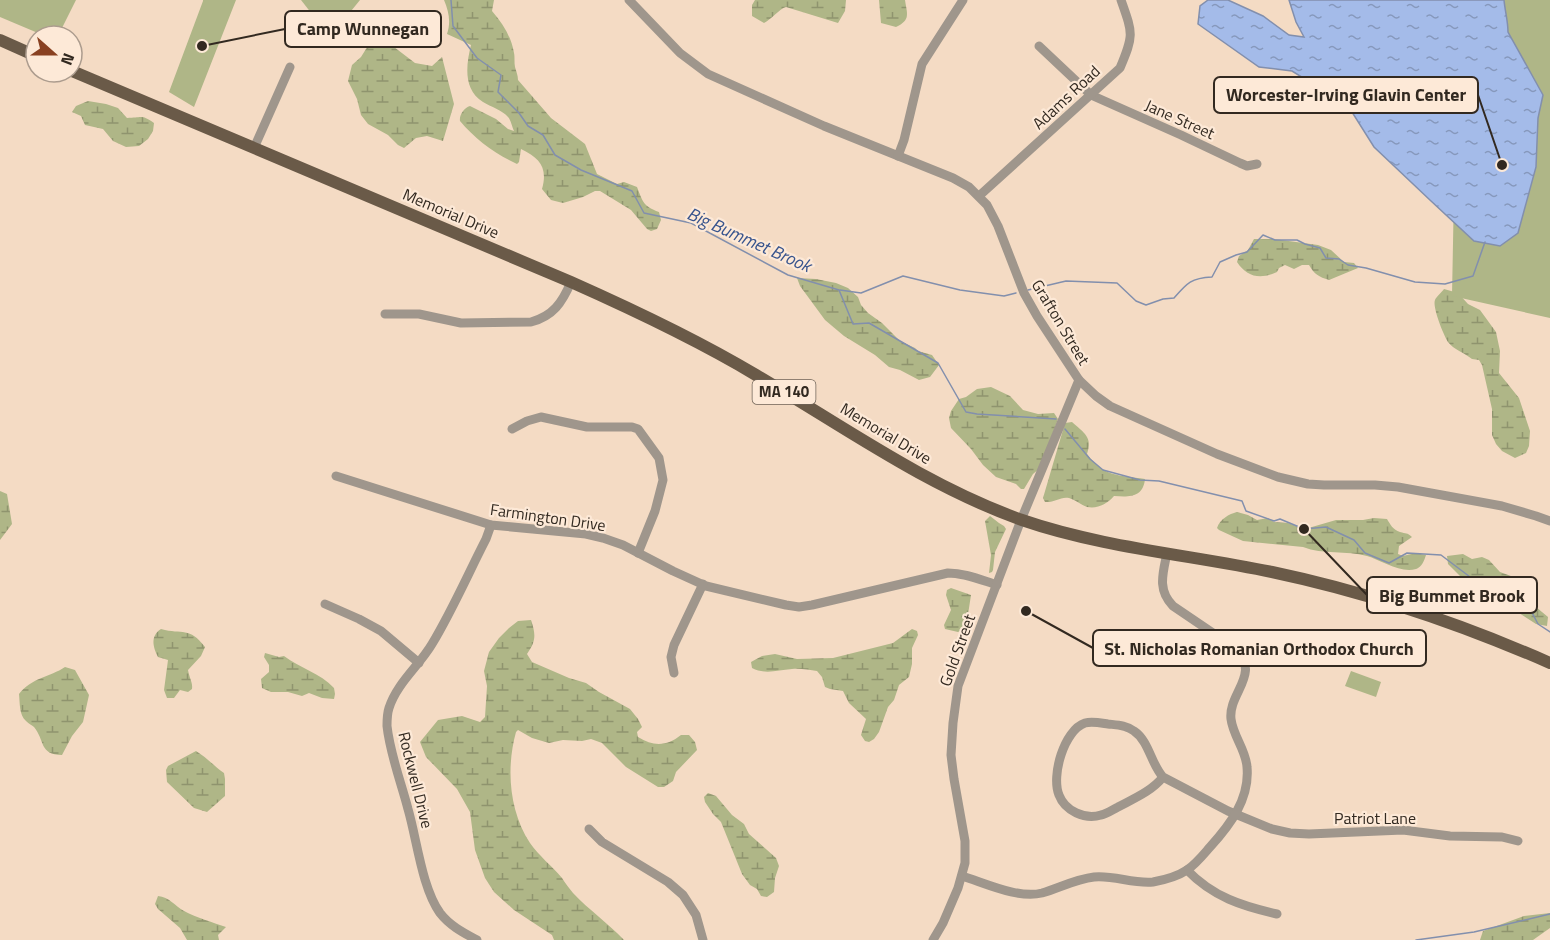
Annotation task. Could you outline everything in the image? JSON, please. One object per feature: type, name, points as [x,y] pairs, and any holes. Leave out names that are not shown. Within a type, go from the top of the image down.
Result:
[{"type":"main road","points":[[0,40],[24,51]]},
{"type":"main road","name":"Memorial Drive","points":[[84,76],[646,316],[710,349],[941,485],[1021,520],[1081,536],[1276,573],[1344,590],[1445,622],[1550,663]]},
{"type":"street","name":"Grafton Street","points":[[629,0],[680,53],[708,74],[815,122],[954,178],[969,187],[992,213],[1024,293],[1032,307],[1079,380],[1103,402],[1219,455],[1278,477],[1308,484],[1398,487],[1502,506],[1550,521]]},
{"type":"street","points":[[898,156],[922,64],[963,0]]},
{"type":"street","name":"Adams Road","points":[[979,196],[1120,68],[1130,43],[1131,27],[1121,0]]},
{"type":"street","name":"Jane Street","points":[[1039,46],[1091,95],[1247,166],[1257,164]]},
{"type":"street","points":[[254,148],[290,67]]},
{"type":"street","points":[[385,314],[419,314],[461,323],[531,322],[551,313],[561,302],[570,282]]},
{"type":"street","name":"Gold Street","points":[[933,940],[946,917],[962,876],[965,855],[965,841],[951,755],[958,686],[1021,520],[1079,380]]},
{"type":"street","points":[[512,429],[541,417],[587,427],[638,429],[659,458],[663,479],[655,512],[638,553]]},
{"type":"street","name":"Farmington Drive","points":[[336,476],[491,525],[590,535],[613,541],[703,584],[778,604],[799,607],[948,573],[966,575],[997,585]]},
{"type":"street","name":"Rockwell Drive","points":[[477,940],[449,922],[440,913],[433,899],[421,864],[387,723],[389,706],[432,644],[491,525]]},
{"type":"street","points":[[962,876],[1017,893],[1036,894],[1092,877],[1154,882],[1187,870],[1220,836],[1236,815],[1245,789],[1247,768],[1231,717],[1235,699],[1244,679],[1244,662],[1235,648],[1168,602],[1162,585],[1167,553]]},
{"type":"street","points":[[674,673],[671,657],[674,645],[703,584]]},
{"type":"street","points":[[325,604],[378,629],[419,663]]},
{"type":"street","points":[[1244,662],[1304,650]]},
{"type":"street","points":[[1089,723],[1125,726],[1137,733],[1144,742],[1156,769],[1163,777],[1147,791],[1108,812],[1094,816],[1080,814],[1068,807],[1059,796],[1057,788],[1058,770],[1066,741],[1074,730],[1089,723]]},
{"type":"street","name":"Patriot Lane","points":[[1163,777],[1236,815],[1290,834],[1403,830],[1452,836],[1502,837],[1518,841]]},
{"type":"street","points":[[589,829],[595,837],[668,882],[683,895],[696,915],[703,940]]},
{"type":"street","points":[[1187,870],[1200,882],[1230,900],[1247,907],[1277,914]]},
{"type":"green space","points":[[0,0],[76,0],[64,24],[24,24],[24,27],[0,17]]},
{"type":"green space","points":[[203,0],[236,0],[194,107],[169,92]]},
{"type":"green space","points":[[301,0],[360,0],[330,37]]},
{"type":"green space","points":[[444,0],[494,0],[492,11],[511,41],[518,80],[551,118],[585,144],[597,174],[617,184],[624,182],[637,187],[644,203],[659,212],[661,220],[657,229],[651,231],[647,229],[631,210],[600,191],[563,203],[551,200],[542,189],[544,175],[538,160],[521,149],[517,164],[501,156],[466,128],[460,121],[460,116],[470,106],[514,131],[506,115],[483,102],[472,91],[467,69],[471,45],[447,34],[449,17]]},
{"type":"green space","points":[[755,0],[846,0],[845,11],[838,23],[786,7],[764,23],[752,16],[752,5]]},
{"type":"green space","points":[[879,0],[905,0],[907,16],[904,22],[896,27],[881,23]]},
{"type":"green space","points":[[1388,0],[1550,0],[1550,318],[1452,296],[1457,34]]},
{"type":"green space","points":[[377,34],[415,63],[432,66],[442,57],[454,104],[443,141],[427,136],[416,138],[404,148],[388,135],[368,124],[361,115],[357,99],[348,81],[352,65],[361,57]]},
{"type":"green space","points":[[88,101],[118,108],[127,118],[146,118],[154,123],[153,131],[148,139],[139,146],[126,147],[113,141],[103,129],[85,125],[81,116],[72,112],[76,106]]},
{"type":"green space","points":[[1254,239],[1274,239],[1318,245],[1331,250],[1344,262],[1354,263],[1358,268],[1329,280],[1317,275],[1309,265],[1302,265],[1294,269],[1285,265],[1277,272],[1265,276],[1254,276],[1245,271],[1237,262],[1239,256],[1248,250]]},
{"type":"green space","points":[[797,278],[816,279],[848,288],[858,297],[868,313],[900,341],[918,351],[932,355],[939,365],[930,377],[919,380],[889,367],[825,320],[800,286]]},
{"type":"green space","points":[[1444,289],[1458,293],[1468,304],[1480,310],[1496,332],[1500,351],[1499,373],[1519,398],[1530,431],[1526,453],[1515,458],[1502,451],[1496,444],[1492,435],[1492,409],[1482,365],[1479,360],[1472,359],[1450,345],[1439,321],[1435,300]]},
{"type":"green space","points":[[991,387],[1010,396],[1023,410],[1038,414],[1054,413],[1058,419],[1040,468],[1033,474],[1024,489],[996,477],[951,428],[949,418],[959,399],[977,389]]},
{"type":"green space","points":[[1072,422],[1084,432],[1089,443],[1087,454],[1099,467],[1112,474],[1145,479],[1138,493],[1130,496],[1114,496],[1099,507],[1087,507],[1066,498],[1045,502],[1043,498],[1065,423]]},
{"type":"green space","points":[[0,491],[7,494],[12,524],[0,540]]},
{"type":"green space","points":[[1237,512],[1257,520],[1268,518],[1274,522],[1288,523],[1305,529],[1336,520],[1387,519],[1395,530],[1412,537],[1399,546],[1398,554],[1403,556],[1415,553],[1426,555],[1418,568],[1404,570],[1359,554],[1243,541],[1217,528],[1225,517]]},
{"type":"green space","points":[[990,516],[1006,529],[995,552],[993,570],[989,573],[991,555],[985,521]]},
{"type":"green space","points":[[1463,554],[1472,559],[1482,557],[1489,560],[1500,572],[1519,579],[1530,602],[1548,617],[1547,626],[1536,624],[1513,611],[1496,594],[1473,587],[1466,582],[1448,564],[1447,556]]},
{"type":"green space","points":[[951,588],[971,595],[967,621],[964,629],[958,632],[945,629],[944,625],[951,610],[946,595],[947,590]]},
{"type":"green space","points":[[531,620],[534,638],[527,654],[532,662],[586,683],[630,709],[642,727],[637,732],[638,737],[644,740],[660,744],[681,735],[689,735],[695,742],[697,750],[676,772],[673,781],[664,787],[658,787],[626,767],[602,743],[591,739],[549,743],[532,738],[518,730],[516,732],[510,775],[514,803],[523,831],[534,848],[573,893],[624,940],[554,940],[552,935],[514,910],[494,892],[485,878],[475,850],[470,812],[457,789],[426,757],[420,742],[438,720],[462,716],[480,722],[485,717],[487,686],[484,671],[489,652],[499,638],[518,621]]},
{"type":"green space","points":[[161,629],[190,634],[205,647],[201,656],[188,670],[192,689],[188,692],[180,690],[174,698],[167,698],[164,690],[168,660],[158,657],[154,646],[155,635]]},
{"type":"green space","points":[[912,629],[917,631],[918,635],[912,648],[909,677],[899,685],[879,732],[869,742],[865,741],[861,735],[866,719],[849,703],[843,691],[825,687],[817,671],[795,669],[767,672],[752,668],[751,662],[762,656],[775,654],[797,659],[833,658],[893,643]]},
{"type":"green space","points":[[265,653],[284,656],[323,678],[334,688],[334,699],[322,698],[309,693],[302,696],[288,692],[271,692],[262,688],[261,679],[269,672],[269,665],[264,657]]},
{"type":"green space","points":[[65,667],[75,670],[89,695],[83,722],[62,755],[46,750],[34,727],[22,716],[19,694],[29,684]]},
{"type":"green space","points":[[1351,671],[1381,682],[1376,697],[1345,686]]},
{"type":"green space","points":[[196,751],[224,773],[225,796],[207,812],[194,808],[167,782],[168,766]]},
{"type":"green space","points":[[708,793],[716,796],[732,815],[744,824],[749,834],[776,858],[779,866],[774,892],[767,897],[761,896],[742,874],[721,822],[705,802],[704,797]]},
{"type":"green space","points":[[158,896],[199,918],[226,927],[218,935],[219,940],[187,940],[180,928],[158,909],[155,904]]},
{"type":"green space","points":[[1550,913],[1550,928],[1533,940],[1480,940],[1483,931],[1524,916]]},
{"type":"water","points":[[1208,0],[1228,0],[1263,16],[1289,35],[1304,37],[1289,0],[1504,0],[1508,32],[1543,95],[1538,118],[1536,167],[1518,233],[1500,246],[1474,241],[1374,147],[1352,112],[1341,102],[1325,102],[1318,87],[1292,71],[1259,67],[1198,24],[1200,6]]},
{"type":"waterway","name":"Big Bummet Brook","points":[[451,0],[453,26],[477,58],[501,75],[498,92],[519,113],[528,126],[543,135],[555,155],[581,170],[632,191],[644,213],[691,223],[788,275],[839,290],[853,324],[869,323],[938,363],[966,412],[1056,419]]},
{"type":"waterway","points":[[1028,290],[1066,281],[1117,283],[1136,301],[1146,305],[1174,298],[1190,282],[1212,277],[1220,262],[1247,252],[1263,235],[1275,240],[1297,240],[1320,248],[1326,258],[1339,259],[1348,265],[1415,282],[1445,284],[1473,276],[1485,242]]},
{"type":"waterway","points":[[840,290],[861,293],[903,276],[960,290],[1004,296],[1016,293]]},
{"type":"waterway","name":"Big Bummet Brook","points":[[1065,429],[1090,459],[1103,470],[1242,501],[1246,511],[1274,521],[1280,519],[1304,529],[1326,527],[1354,540],[1365,553],[1389,563],[1407,553],[1441,555],[1474,580],[1527,603],[1538,624],[1550,632]]},
{"type":"waterway","points":[[1416,940],[1474,932],[1550,914]]},
{"type":"place","name":"Camp Wunnegan","points":[[202,46]]},
{"type":"place","name":"Worcester-Irving Glavin Center","points":[[1502,165]]},
{"type":"place","name":"Big Bummet Brook","points":[[1304,529]]},
{"type":"place","name":"St. Nicholas Romanian Orthodox Church","points":[[1026,611]]}]
